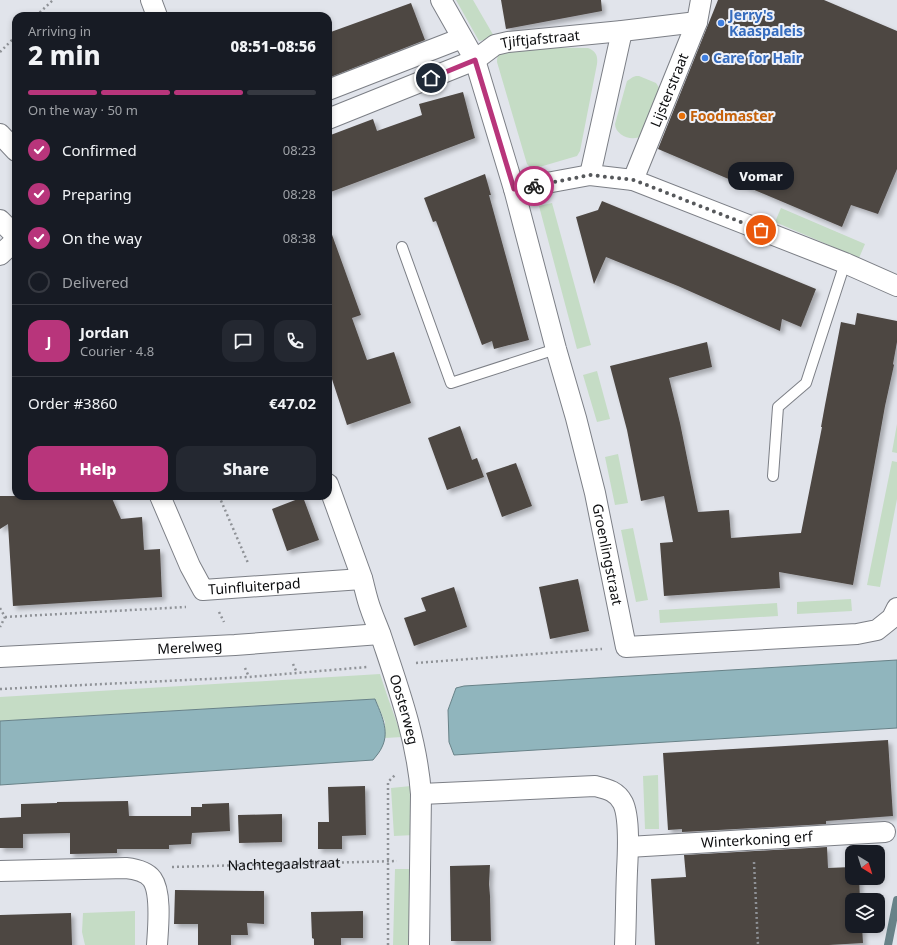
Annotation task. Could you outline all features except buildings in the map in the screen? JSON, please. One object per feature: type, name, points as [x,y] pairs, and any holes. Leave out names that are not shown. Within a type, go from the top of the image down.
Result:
[{"type":"street","points":[[151,0],[156,12]]},
{"type":"street","name":"Groenlingstraat","points":[[441,0],[475,60],[514,189],[595,493],[626,647]]},
{"type":"street","name":"Lijsterstraat","points":[[634,180],[697,22],[701,0]]},
{"type":"street","name":"Tjiftjafstraat","points":[[332,117],[475,60],[495,45],[508,42],[697,22]]},
{"type":"street","points":[[590,175],[622,31]]},
{"type":"street","points":[[332,88],[462,38]]},
{"type":"street","points":[[0,134],[12,147]]},
{"type":"street","points":[[514,189],[590,175],[634,180],[845,263],[897,286]]},
{"type":"street","points":[[0,220],[12,232]]},
{"type":"street","points":[[0,255],[12,244]]},
{"type":"street","name":"Oosterweg","points":[[332,495],[399,690],[420,776],[421,860],[419,945]]},
{"type":"street","name":"Tuinfluiterpad","points":[[162,500],[190,566],[203,590],[362,579]]},
{"type":"street","points":[[626,647],[857,634],[877,630],[892,618],[897,608]]},
{"type":"street","name":"Merelweg","points":[[0,657],[234,645],[380,634]]},
{"type":"street","points":[[421,794],[595,786],[608,789],[616,794],[622,803],[626,816],[628,847],[625,945]]},
{"type":"street","name":"Winterkoning erf","points":[[628,847],[885,832]]},
{"type":"street","points":[[0,871],[126,868],[140,871],[151,878],[155,885],[158,902],[157,945]]},
{"type":"lane","points":[[402,246],[451,384],[556,349]]},
{"type":"lane","points":[[773,476],[778,407],[806,383],[845,263]]},
{"type":"path","points":[[40,12],[53,0]]},
{"type":"path","points":[[0,52],[12,40]]},
{"type":"path","points":[[5,617],[192,607]]},
{"type":"path","points":[[0,608],[5,617]]},
{"type":"path","points":[[0,627],[5,617]]},
{"type":"path","points":[[0,689],[262,676],[626,647]]},
{"type":"path","points":[[388,945],[388,782],[398,770],[400,765],[400,750],[414,749]]},
{"type":"path","points":[[753,840],[758,945]]},
{"type":"path","name":"Nachtegaalstraat","points":[[151,878],[160,871],[171,867],[421,860]]},
{"type":"green space","points":[[456,0],[473,0],[495,38],[479,41]]},
{"type":"green space","points":[[508,47],[588,48],[596,54],[597,64],[580,151],[577,156],[536,168],[531,168],[527,164],[497,62],[501,52]]},
{"type":"green space","points":[[636,76],[656,83],[660,89],[641,136],[637,138],[629,138],[618,131],[615,124],[627,81]]},
{"type":"green space","points":[[552,203],[591,345],[577,349],[539,206]]},
{"type":"green space","points":[[781,208],[865,244],[859,258],[775,222]]},
{"type":"green space","points":[[597,371],[610,419],[597,422],[583,375]]},
{"type":"green space","points":[[897,424],[897,453],[892,452]]},
{"type":"green space","points":[[618,454],[628,503],[615,505],[605,457]]},
{"type":"green space","points":[[892,461],[897,462],[897,499],[880,587],[867,585]]},
{"type":"green space","points":[[633,528],[648,600],[636,602],[621,530]]},
{"type":"green space","points":[[851,599],[852,611],[797,614],[797,602]]},
{"type":"green space","points":[[777,603],[778,616],[660,623],[659,610]]},
{"type":"green space","points":[[380,674],[402,737],[385,738],[385,722],[375,699],[0,721],[0,697]]},
{"type":"green space","points":[[658,775],[659,829],[645,829],[643,776]]},
{"type":"green space","points":[[411,786],[414,835],[394,836],[391,788]]},
{"type":"green space","points":[[395,869],[412,869],[411,945],[393,945]]},
{"type":"green space","points":[[135,911],[135,945],[85,945],[82,932],[83,913]]},
{"type":"water","points":[[897,660],[897,728],[454,755],[449,742],[448,710],[456,688],[464,686]]},
{"type":"water","points":[[375,699],[384,723],[385,735],[381,749],[373,760],[0,785],[0,721]]},
{"type":"waterway","points":[[888,945],[897,900]]},
{"type":"way so far","points":[[534,186],[590,175],[634,180],[761,230]]},
{"type":"place","name":"Jerry's Kaaspaleis","points":[[721,23]]},
{"type":"place","name":"Care for Hair","points":[[705,58]]},
{"type":"place","name":"Foodmaster","points":[[682,116]]},
{"type":"place","name":"Vomar","points":[[761,230]]},
{"type":"route","points":[[431,78],[475,60],[514,189],[534,186]]}]
